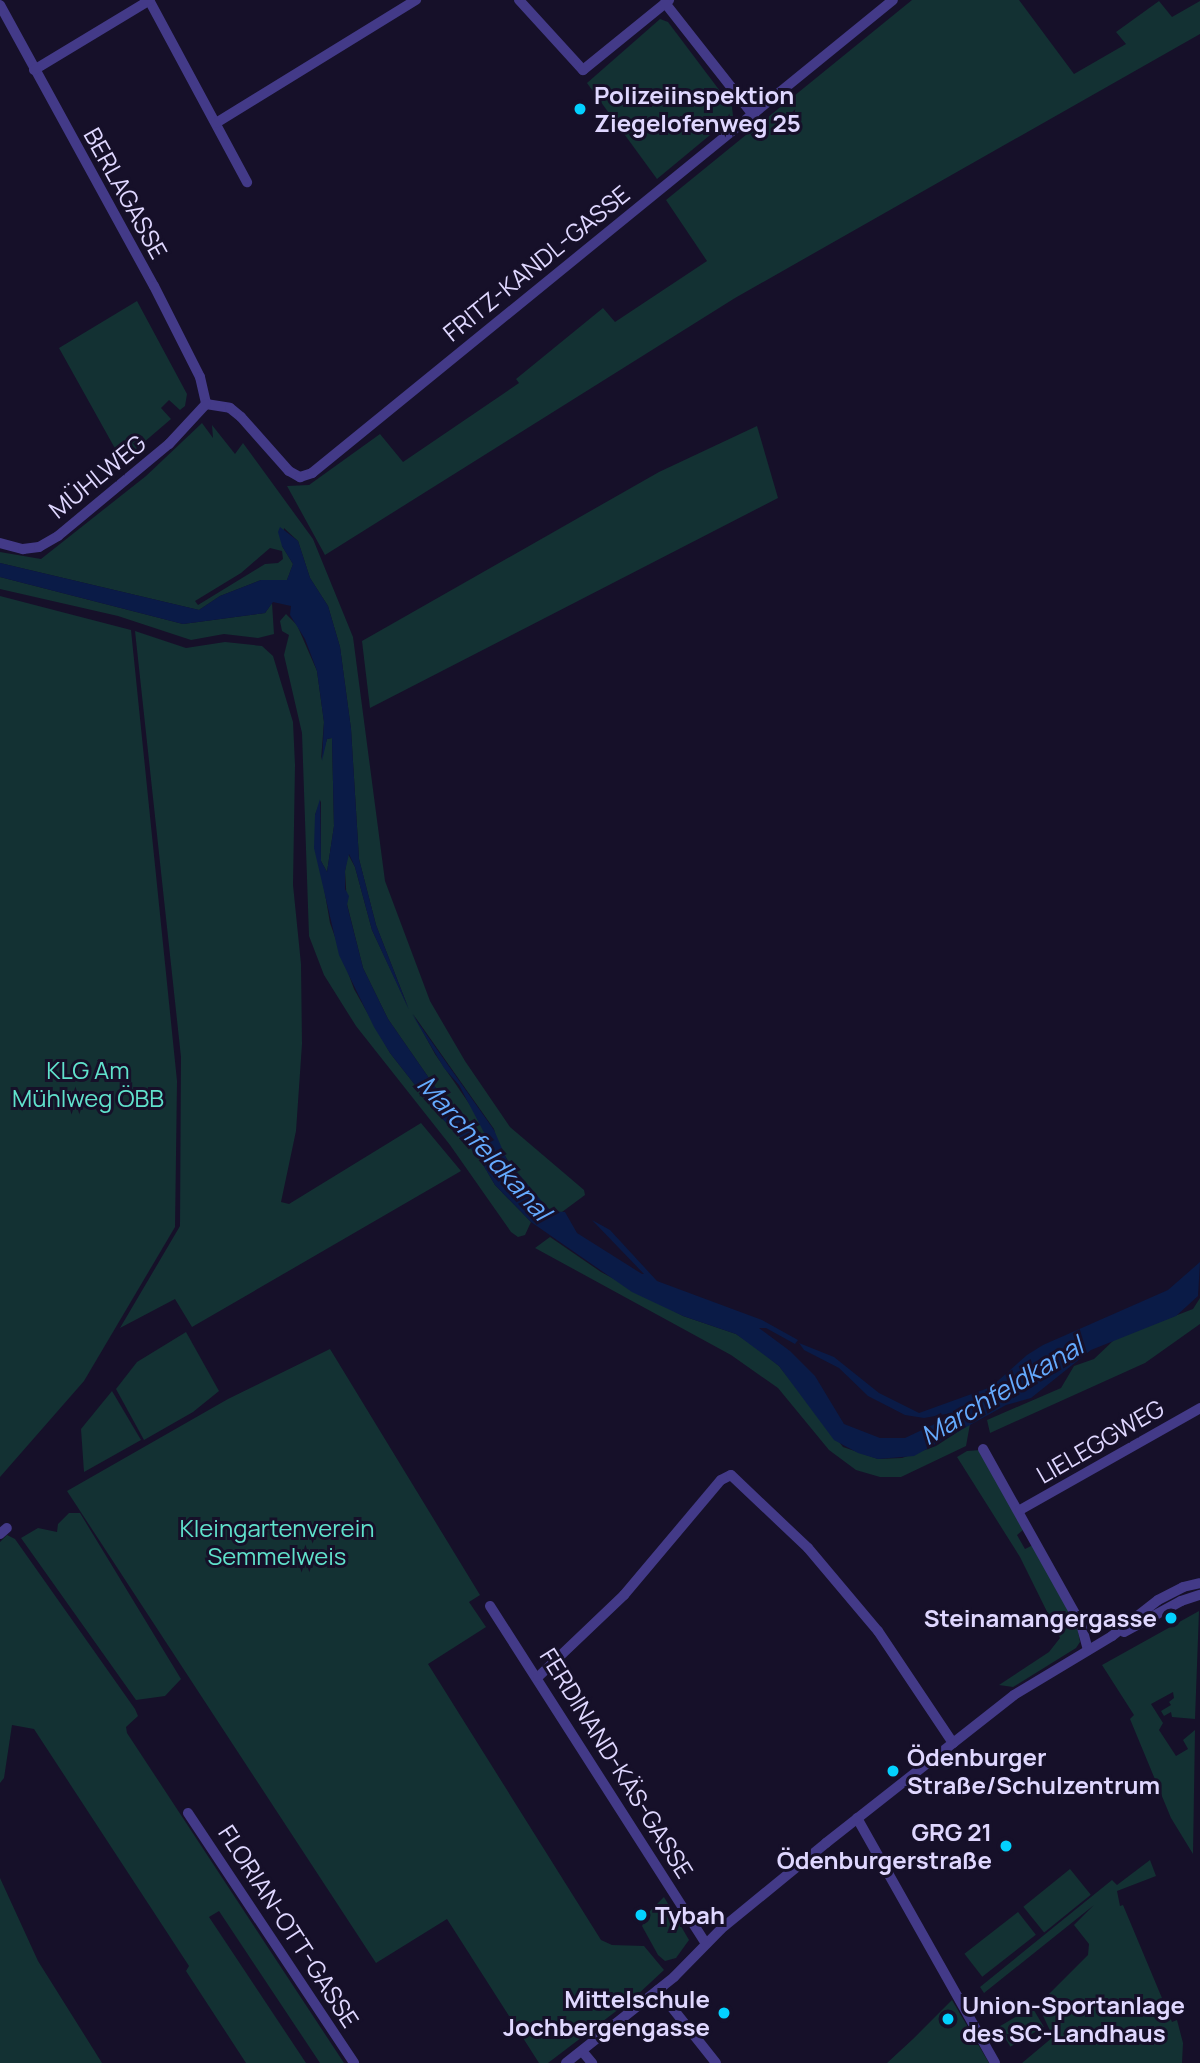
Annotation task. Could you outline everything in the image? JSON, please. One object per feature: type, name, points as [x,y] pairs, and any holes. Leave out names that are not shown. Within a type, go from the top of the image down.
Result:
[{"type":"street","points":[[34,70],[149,0],[247,182]]},
{"type":"street","points":[[216,123],[416,0]]},
{"type":"street","points":[[519,0],[583,70],[667,1],[754,116]]},
{"type":"street","name":"FRITZ-KANDL-GASSE","points":[[206,404],[230,408],[241,416],[289,471],[300,477],[312,473],[754,116],[893,0]]},
{"type":"street","name":"BERLAGASSE","points":[[0,5],[200,377],[206,404]]},
{"type":"street","name":"MÜHLWEG","points":[[0,543],[23,549],[39,547],[58,536],[169,444],[206,404]]},
{"type":"street","name":"LIELEGGWEG","points":[[1020,1510],[1200,1408]]},
{"type":"street","points":[[984,1449],[1081,1624],[1087,1650]]},
{"type":"street","points":[[538,1677],[624,1595],[722,1480],[731,1475],[740,1480],[808,1548],[878,1631],[953,1743]]},
{"type":"street","points":[[1112,1636],[1158,1600],[1183,1587],[1200,1583]]},
{"type":"street","points":[[566,2063],[659,1990],[706,1944],[857,1818],[1036,1679],[1112,1636],[1188,1598],[1200,1595]]},
{"type":"street","name":"FERDINAND-KÄS-GASSE","points":[[490,1606],[538,1677],[706,1944]]},
{"type":"street","name":"FLORIAN-OTT-GASSE","points":[[188,1813],[354,2063]]},
{"type":"street","points":[[857,1818],[995,2063]]},
{"type":"street","points":[[659,1990],[716,2063]]},
{"type":"street","points":[[582,2051],[592,2063]]},
{"type":"green space","points":[[912,0],[1019,0],[1074,74],[1126,44],[1116,32],[1159,1],[1172,17],[1200,1],[1200,34],[735,298],[325,555],[287,486],[309,485],[380,434],[403,462],[519,383],[516,379],[603,308],[615,322],[707,261],[666,200]]},
{"type":"green space","points":[[660,19],[668,22],[732,107],[733,116],[657,179],[587,83]]},
{"type":"green space","points":[[137,301],[187,394],[185,406],[180,410],[169,400],[161,408],[171,419],[122,461],[59,348]]},
{"type":"green space","points":[[202,423],[213,438],[212,425],[235,454],[243,443],[313,539],[353,637],[385,881],[430,1001],[465,1061],[510,1127],[584,1190],[585,1195],[562,1212],[553,1213],[524,1184],[498,1146],[494,1129],[413,1014],[435,1054],[479,1118],[490,1142],[440,1094],[388,1019],[363,968],[347,904],[345,871],[348,854],[355,867],[372,930],[408,1007],[376,925],[359,859],[351,729],[340,647],[328,606],[310,578],[298,541],[284,528],[282,546],[293,564],[287,580],[261,580],[220,596],[199,610],[0,563],[0,552],[41,559],[146,476]],"holes":[[[270,548],[282,551],[283,559],[278,563],[265,564],[198,605],[195,601],[241,573]]]},
{"type":"green space","points":[[757,426],[778,498],[370,708],[362,641],[659,472]]},
{"type":"green space","points":[[0,577],[183,624],[265,613],[272,603],[274,634],[258,638],[224,634],[191,640],[118,616],[0,589]]},
{"type":"green space","name":"KLG Am Mühlweg ÖBB","points":[[0,596],[131,630],[177,1081],[175,1227],[84,1381],[0,1477]]},
{"type":"green space","points":[[286,614],[297,625],[317,671],[324,722],[321,760],[327,739],[332,738],[334,826],[327,872],[321,861],[321,800],[315,815],[324,888],[330,923],[354,989],[390,1053],[437,1113],[478,1156],[495,1185],[531,1222],[525,1235],[518,1237],[511,1232],[450,1145],[356,1026],[324,975],[309,936],[302,733],[284,655],[289,635],[282,631],[280,621]]},
{"type":"green space","points":[[135,631],[186,648],[225,642],[262,646],[273,656],[293,722],[293,885],[301,964],[302,1044],[296,1131],[281,1202],[289,1204],[421,1123],[461,1171],[192,1327],[175,1299],[120,1328],[180,1226],[181,1057]]},
{"type":"green space","points":[[550,1237],[601,1272],[683,1316],[736,1334],[758,1349],[779,1366],[843,1447],[878,1459],[902,1458],[936,1446],[970,1424],[966,1446],[901,1477],[880,1477],[856,1470],[829,1450],[778,1388],[731,1355],[535,1248]]},
{"type":"green space","points":[[1200,1298],[1200,1324],[1145,1363],[990,1433],[987,1420],[1061,1388],[1074,1366],[1094,1359],[1115,1339],[1193,1309]]},
{"type":"green space","points":[[186,1332],[219,1391],[193,1412],[144,1440],[116,1389],[137,1362]]},
{"type":"green space","name":"Kleingartenverein Semmelweis","points":[[330,1349],[480,1595],[469,1602],[486,1627],[428,1664],[601,1940],[612,1945],[644,1946],[664,1970],[636,1996],[548,2063],[539,2063],[447,1919],[376,1963],[67,1491],[228,1399]]},
{"type":"green space","points":[[112,1391],[141,1440],[84,1472],[81,1429]]},
{"type":"green space","points":[[981,1450],[1023,1530],[1017,1535],[1025,1549],[1035,1544],[1076,1620],[1080,1642],[1076,1648],[1013,1687],[999,1685],[1049,1652],[1060,1638],[1020,1557],[957,1457],[967,1451]]},
{"type":"green space","points":[[69,1513],[80,1513],[181,1679],[165,1696],[136,1700],[21,1538],[38,1528],[57,1532],[58,1524]]},
{"type":"green space","points":[[7,1535],[15,1539],[135,1709],[138,1716],[126,1727],[127,1733],[344,2063],[320,2063],[219,1911],[209,1917],[306,2063],[246,2063],[186,1971],[189,1966],[34,1729],[12,1725],[4,1778],[0,1783],[0,1542]]},
{"type":"green space","points":[[1199,1611],[1195,1719],[1172,1717],[1171,1712],[1164,1716],[1161,1711],[1171,1705],[1169,1702],[1174,1698],[1173,1692],[1151,1704],[1163,1723],[1159,1730],[1176,1756],[1188,1749],[1183,1740],[1195,1730],[1193,1854],[1171,1818],[1130,1719],[1134,1715],[1102,1665]]},
{"type":"green space","points":[[1150,1860],[1156,1876],[1117,1891],[1120,1906],[1123,1905],[1172,2022],[1177,2020],[1183,2043],[1182,2063],[1022,2063],[1053,2037],[1038,2005],[1088,1955],[1089,1944],[1074,1925],[1094,1905],[984,1993],[980,1987],[1112,1880],[1117,1885]]},
{"type":"green space","points":[[1070,1869],[1091,1895],[1044,1932],[1023,1907]]},
{"type":"green space","points":[[0,1878],[38,1961],[102,2063],[0,2063]]},
{"type":"green space","points":[[664,1897],[689,1940],[676,1958],[665,1961],[658,1955],[642,1926],[648,1913]]},
{"type":"green space","points":[[1018,1912],[1036,1935],[982,1977],[964,1954]]},
{"type":"green space","name":"Union-Sportanlage des SC-Landhaus","points":[[952,2000],[989,2063],[887,2063],[913,2039]]},
{"type":"green space","points":[[1032,2007],[1044,2027],[1010,2047],[999,2027]]},
{"type":"water","name":"Marchfeldkanal","points":[[280,527],[298,541],[310,578],[328,606],[340,647],[351,729],[359,859],[376,925],[409,1010],[372,930],[349,854],[345,889],[349,896],[347,905],[363,968],[388,1019],[440,1094],[489,1142],[459,1085],[444,1068],[412,1014],[494,1130],[507,1160],[550,1211],[565,1212],[577,1233],[642,1274],[592,1220],[610,1230],[657,1281],[762,1320],[798,1340],[795,1344],[766,1328],[759,1328],[790,1351],[815,1376],[844,1424],[880,1438],[905,1438],[962,1411],[924,1418],[905,1415],[868,1396],[839,1368],[804,1350],[799,1343],[834,1357],[879,1393],[919,1413],[991,1387],[1027,1355],[1043,1345],[1168,1290],[1200,1262],[1198,1296],[1176,1316],[1091,1350],[1031,1398],[1006,1405],[914,1456],[878,1459],[858,1453],[834,1440],[779,1366],[736,1334],[683,1316],[632,1292],[531,1222],[495,1185],[478,1156],[437,1113],[390,1053],[374,1027],[339,955],[314,848],[315,815],[320,799],[321,861],[327,872],[334,826],[332,738],[327,739],[322,761],[324,722],[317,671],[305,639],[290,615],[291,606],[273,602],[265,613],[183,624],[0,577],[0,563],[199,610],[220,596],[261,580],[287,580],[293,564],[282,546],[278,532]]},
{"type":"place","name":"Polizeiinspektion Ziegelofenweg 25","points":[[580,109]]},
{"type":"place","name":"Steinamangergasse","points":[[1171,1618]]},
{"type":"place","name":"Ödenburger Straße/Schulzentrum","points":[[893,1771]]},
{"type":"place","name":"GRG 21 Ödenburgerstraße","points":[[1006,1846]]},
{"type":"place","name":"Tybah","points":[[641,1915]]},
{"type":"place","name":"Mittelschule Jochbergengasse","points":[[724,2013]]},
{"type":"place","name":"Union-Sportanlage des SC-Landhaus","points":[[948,2019]]}]
